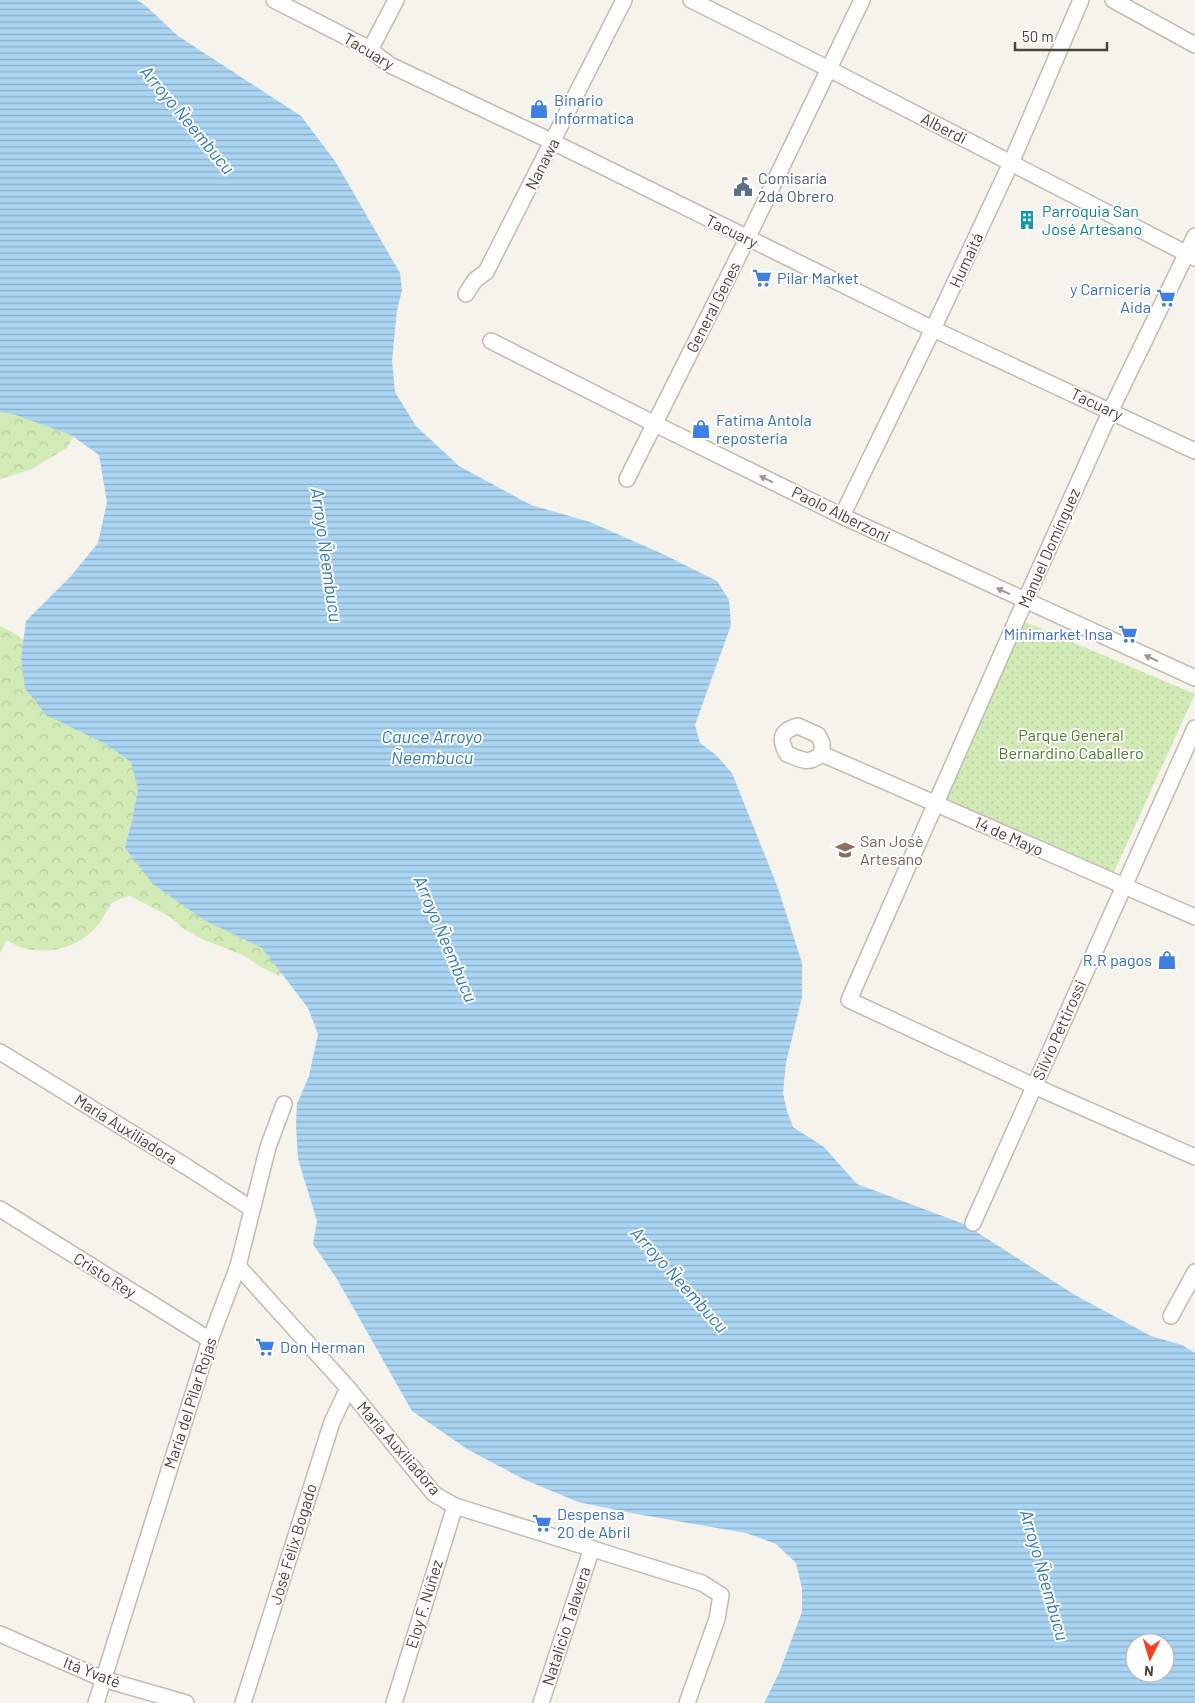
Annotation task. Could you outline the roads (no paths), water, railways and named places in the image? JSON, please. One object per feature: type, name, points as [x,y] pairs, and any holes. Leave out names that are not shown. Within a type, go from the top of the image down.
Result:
[{"type":"street","name":"Tacuary","points":[[274,0],[370,50],[390,65],[553,142],[933,329],[1195,450]]},
{"type":"street","points":[[370,50],[396,0]]},
{"type":"street","name":"Nanawa","points":[[466,294],[475,280],[486,272],[624,0]]},
{"type":"street","name":"Alberdi","points":[[691,0],[1191,256]]},
{"type":"street","name":"General Genes","points":[[627,479],[747,238],[862,0]]},
{"type":"street","name":"Humaitá","points":[[842,516],[1011,163],[1080,0]]},
{"type":"street","points":[[1113,0],[1195,45]]},
{"type":"street","name":"Manuel Domínguez","points":[[1034,1086],[849,1000],[1024,601],[1111,410],[1191,256],[1195,236]]},
{"type":"street","name":"Paolo Alberzoni","points":[[491,341],[842,516],[1195,678]]},
{"type":"street","name":"Silvio Pettirossi","points":[[973,1223],[1195,728]]},
{"type":"street","name":"14 de Mayo","points":[[822,754],[1195,917]]},
{"type":"street","name":"María Auxiliadora","points":[[0,1052],[252,1209]]},
{"type":"street","points":[[1034,1086],[1195,1157]]},
{"type":"street","name":"María del Pilar Rojas","points":[[96,1703],[210,1340],[238,1266],[268,1147],[284,1104]]},
{"type":"street","name":"Cristo Rey","points":[[0,1209],[210,1340]]},
{"type":"street","name":"María Auxiliadora","points":[[238,1266],[348,1388],[434,1494],[455,1506],[702,1583],[721,1595],[717,1619],[688,1703]]},
{"type":"street","points":[[1171,1316],[1195,1272]]},
{"type":"street","name":"José Félix Bogado","points":[[243,1703],[332,1422],[348,1388]]},
{"type":"street","name":"Eloy F. Núñez","points":[[394,1703],[455,1506]]},
{"type":"street","name":"Natalicio Talavera","points":[[541,1703],[592,1548]]},
{"type":"street","name":"Itá Yvaté","points":[[0,1634],[103,1679],[186,1703]]},
{"type":"water","name":"Cauce Arroyo Ñeembucu","points":[[0,0],[137,0],[178,36],[301,116],[335,161],[400,273],[402,290],[397,310],[392,361],[395,392],[416,426],[459,466],[531,505],[590,522],[665,555],[717,581],[729,600],[731,625],[695,725],[700,743],[716,755],[732,773],[778,888],[802,963],[802,997],[786,1063],[783,1093],[793,1127],[824,1147],[857,1184],[964,1224],[1075,1295],[1151,1336],[1182,1345],[1195,1353],[1195,1703],[764,1703],[779,1673],[802,1612],[802,1588],[796,1563],[776,1544],[746,1533],[578,1502],[523,1479],[467,1449],[412,1411],[337,1279],[313,1244],[317,1221],[298,1159],[296,1125],[297,1104],[309,1076],[318,1034],[308,1008],[262,948],[204,920],[153,884],[125,848],[138,789],[131,762],[106,744],[46,715],[25,688],[21,658],[26,621],[71,576],[98,543],[107,502],[99,455],[71,435],[13,414],[0,412]]},
{"type":"place","name":"Binario Informatica","points":[[539,109]]},
{"type":"place","name":"Comisaría 2da Obrero","points":[[743,187]]},
{"type":"place","name":"Parroquia San José Artesano","points":[[1027,220]]},
{"type":"place","name":"Pilar Market","points":[[762,278]]},
{"type":"place","name":"y Carnicería Aida","points":[[1166,298]]},
{"type":"place","name":"Fatima Antola reposteria","points":[[701,429]]},
{"type":"place","name":"Minimarket Insa","points":[[1128,634]]},
{"type":"place","name":"San Josè Artesano","points":[[845,850]]},
{"type":"place","name":"R.R pagos","points":[[1167,960]]},
{"type":"place","name":"Don Herman","points":[[265,1347]]},
{"type":"place","name":"Despensa 20 de Abril","points":[[542,1523]]},
{"type":"water label","name":"Arroyo Ñeembucu","points":[[187,120]]},
{"type":"water label","name":"Arroyo Ñeembucu","points":[[326,555]]},
{"type":"water label","name":"Arroyo Ñeembucu","points":[[445,939]]},
{"type":"water label","name":"Arroyo Ñeembucu","points":[[679,1280]]},
{"type":"water label","name":"Arroyo Ñeembucu","points":[[1044,1575]]},
{"type":"park label","name":"Parque General Bernardino Caballero","points":[[1071,744]]}]
